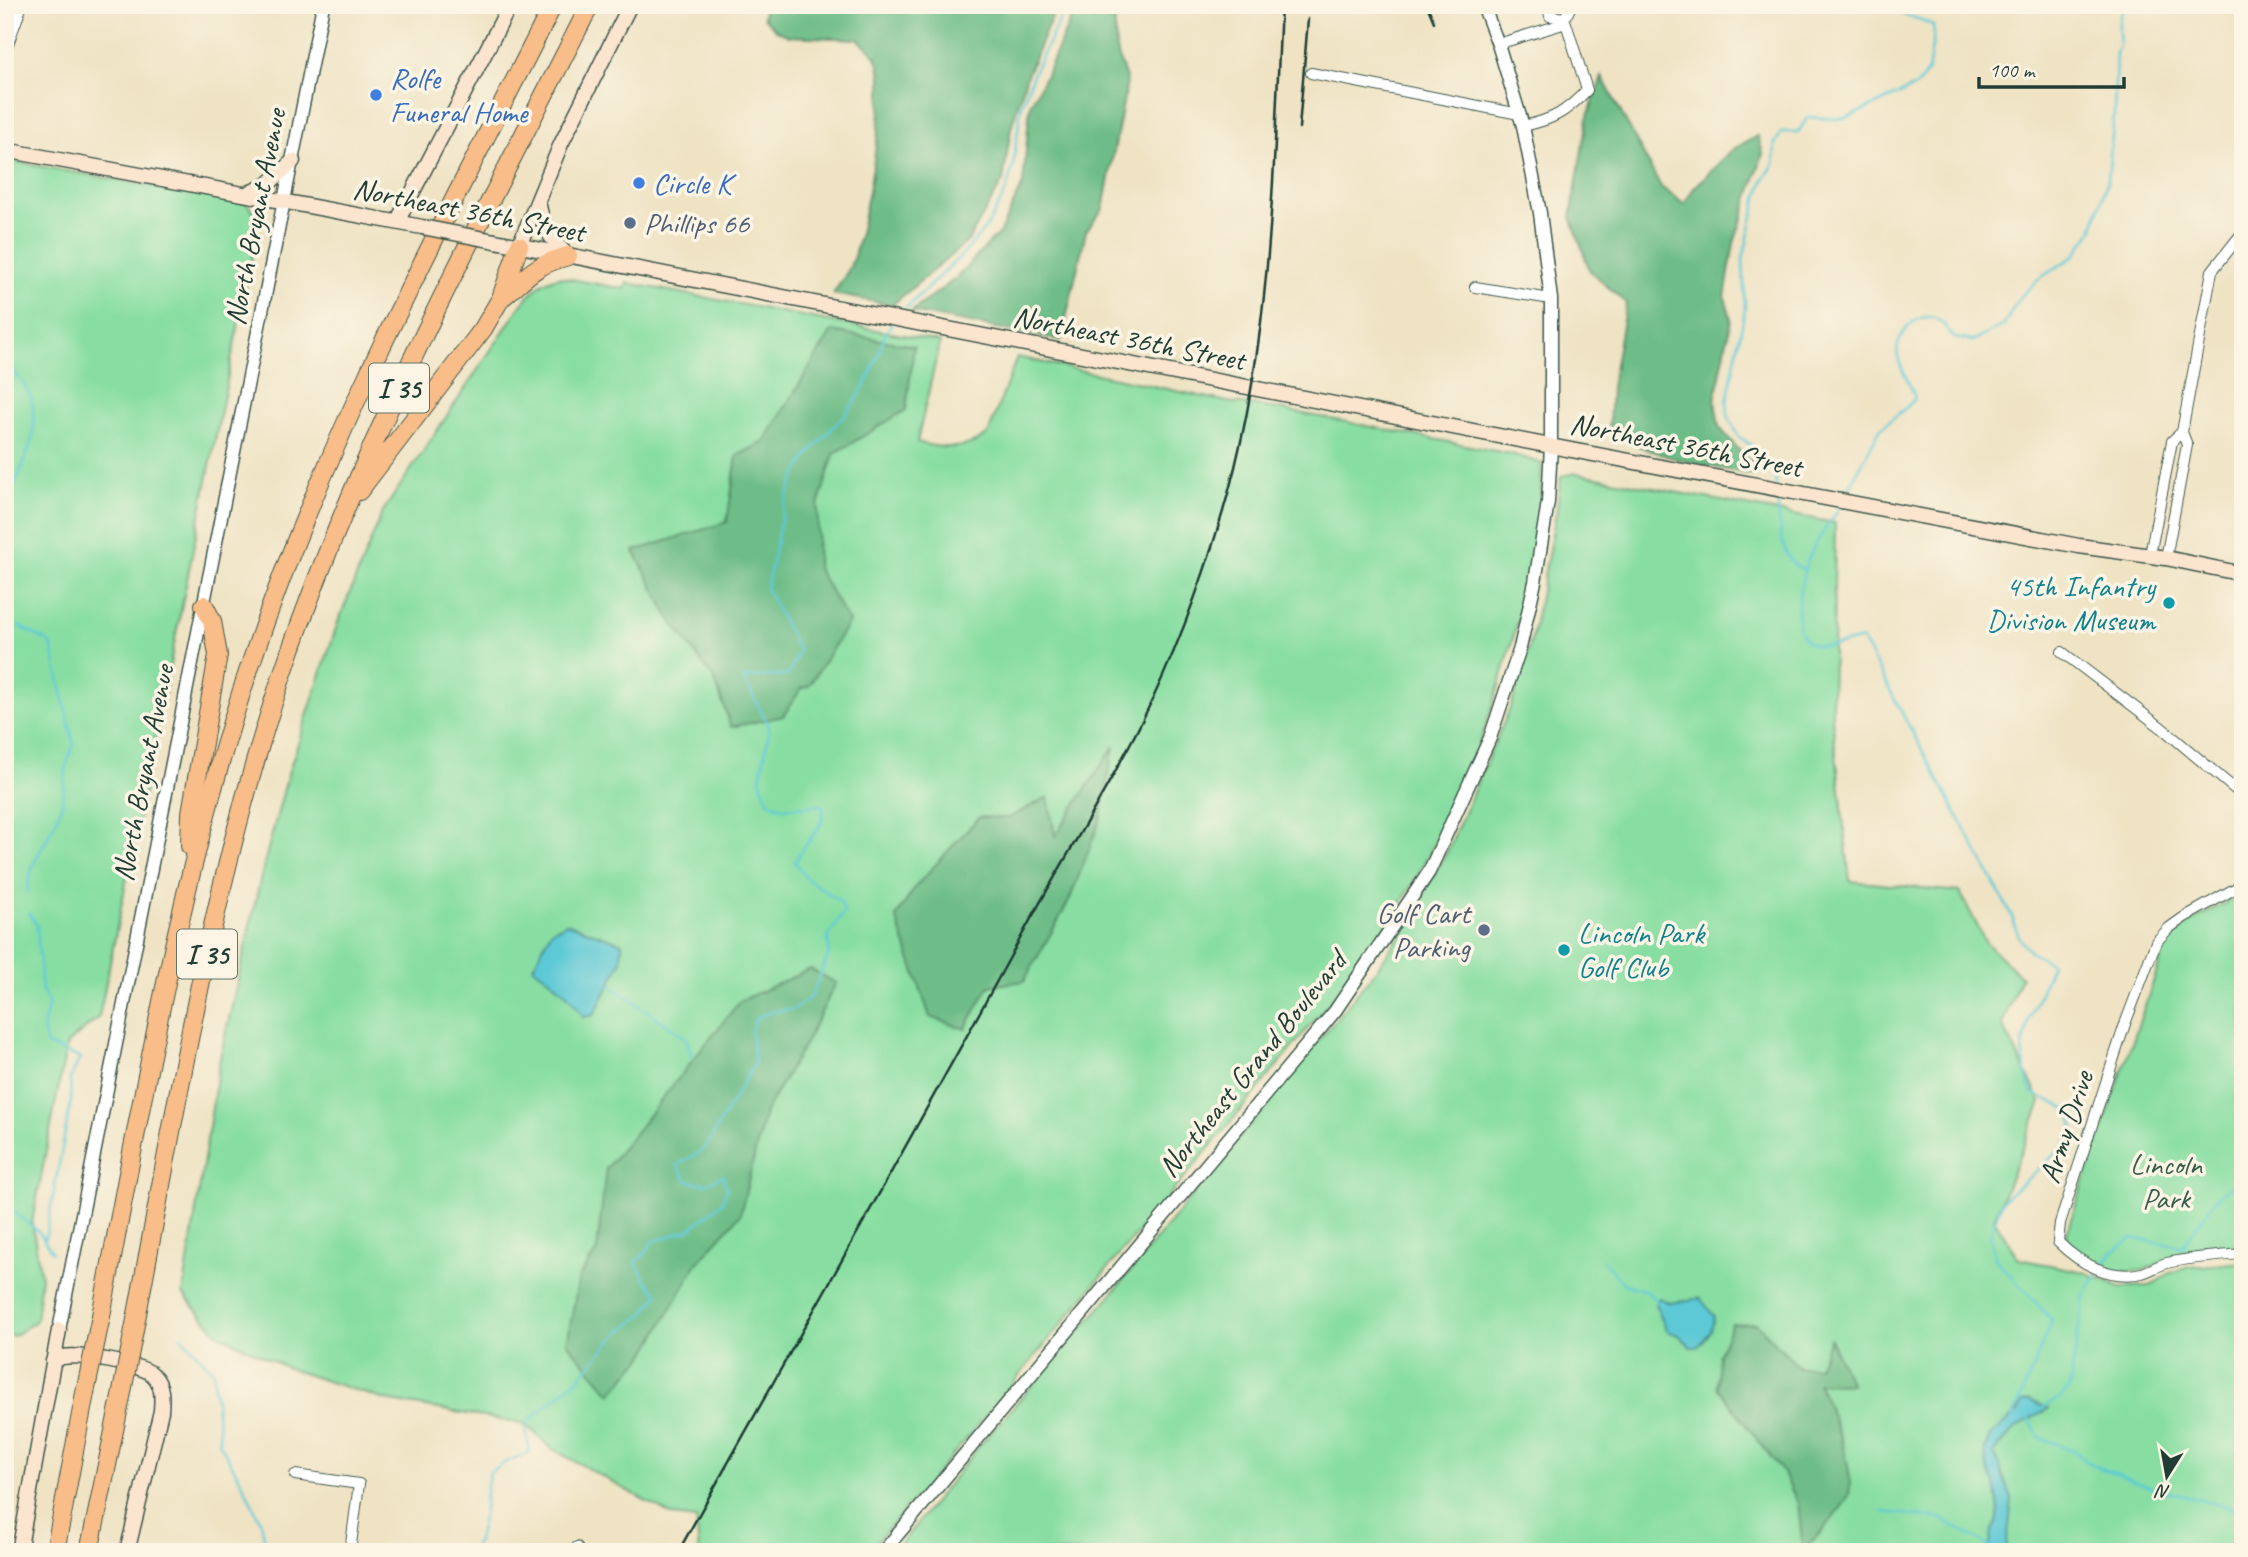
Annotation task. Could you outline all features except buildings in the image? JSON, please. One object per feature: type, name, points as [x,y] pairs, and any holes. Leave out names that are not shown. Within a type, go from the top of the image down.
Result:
[{"type":"highway","name":"I 35","points":[[55,1552],[172,958],[222,753],[244,684],[312,499],[374,361],[553,5]]},
{"type":"highway","name":"I 35","points":[[89,1552],[200,985],[235,835],[286,662],[344,511],[376,437],[457,267],[590,5]]},
{"type":"highway","points":[[344,511],[464,356],[501,298],[519,246]]},
{"type":"highway","points":[[501,298],[529,272],[544,263],[568,256]]},
{"type":"highway","points":[[190,881],[191,813],[218,655],[214,628],[204,605]]},
{"type":"main road","points":[[397,222],[510,5]]},
{"type":"main road","points":[[519,246],[561,144],[631,5]]},
{"type":"main road","name":"Northeast 36th Street","points":[[5,150],[422,226],[1551,446],[2079,547],[2150,555],[2243,575]]},
{"type":"main road","points":[[245,194],[266,187],[293,161]]},
{"type":"main road","points":[[538,201],[543,225],[549,237],[568,256]]},
{"type":"main road","points":[[59,1330],[81,1357]]},
{"type":"main road","name":"North Bryant Avenue","points":[[19,1552],[59,1330]]},
{"type":"main road","points":[[53,1361],[62,1357],[81,1357],[146,1370],[158,1381],[162,1393],[161,1411],[127,1552]]},
{"type":"street","points":[[5,52],[20,10],[9,5]]},
{"type":"street","name":"North Bryant Avenue","points":[[59,1330],[323,5]]},
{"type":"street","name":"Northeast Grand Boulevard","points":[[883,1552],[1335,1011],[1429,872],[1490,738],[1520,648],[1535,582],[1548,502],[1551,446],[1551,299],[1540,213],[1521,120],[1483,5]]},
{"type":"street","points":[[1548,5],[1550,16],[1566,20]]},
{"type":"street","points":[[1311,73],[1538,123],[1568,110],[1587,90],[1566,20],[1571,6]]},
{"type":"street","points":[[1498,44],[1566,20]]},
{"type":"street","points":[[2166,558],[2187,445],[2182,432],[2212,271],[2243,232]]},
{"type":"street","points":[[1475,287],[1551,299]]},
{"type":"street","points":[[2150,555],[2172,441],[2182,432]]},
{"type":"street","points":[[2062,652],[2162,728],[2243,796]]},
{"type":"street","name":"Army Drive","points":[[2243,884],[2169,928],[2156,942],[2125,1024],[2060,1223],[2059,1242],[2071,1255],[2108,1273],[2141,1273],[2174,1261],[2243,1254]]},
{"type":"street","points":[[295,1475],[359,1484],[350,1552]]},
{"type":"green space","points":[[834,4],[892,12],[924,5],[1057,5],[1027,75],[1011,128],[1003,181],[968,241],[892,305],[833,294],[852,262],[869,191],[881,98],[877,59],[858,39],[789,36],[776,30],[763,17],[765,5]]},
{"type":"green space","points":[[1077,5],[1114,5],[1116,49],[1127,82],[1103,209],[1086,231],[1061,340],[911,312],[955,279],[1000,232],[1023,184],[1030,105]]},
{"type":"green space","points":[[1602,77],[1661,187],[1684,204],[1694,188],[1733,149],[1758,136],[1763,154],[1734,243],[1725,297],[1731,319],[1715,401],[1719,427],[1745,457],[1755,464],[1755,475],[1661,454],[1625,440],[1609,430],[1611,387],[1626,303],[1590,271],[1571,217],[1587,119]]},
{"type":"green space","points":[[5,160],[246,203],[260,217],[99,1017],[67,1044],[32,1223],[41,1277],[36,1321],[13,1336],[5,1335]]},
{"type":"green space","points":[[560,277],[625,289],[628,283],[940,342],[917,442],[935,446],[962,446],[988,434],[1017,357],[1228,402],[1279,409],[1511,454],[1541,463],[1541,496],[1532,553],[1521,605],[1495,699],[1459,792],[1438,837],[1389,923],[1353,973],[1251,1098],[963,1443],[867,1552],[699,1552],[696,1519],[673,1516],[551,1448],[525,1424],[385,1400],[290,1369],[218,1334],[183,1294],[219,1063],[264,864],[288,774],[337,625],[382,513],[519,308],[541,284]]},
{"type":"green space","points":[[832,331],[914,346],[906,410],[834,454],[818,506],[817,568],[849,622],[809,686],[801,689],[783,716],[731,727],[715,681],[669,617],[634,551],[727,522],[737,456],[764,442]]},
{"type":"green space","points":[[1576,473],[1835,523],[1832,717],[1850,881],[1960,892],[1986,943],[2021,977],[2002,1024],[2041,1102],[1994,1219],[2019,1259],[2085,1272],[2120,1287],[2150,1286],[2170,1273],[2190,1267],[2243,1262],[2243,1552],[894,1552],[980,1445],[1111,1295],[1376,970],[1400,935],[1447,852],[1511,706],[1532,638],[1561,476]]},
{"type":"green space","points":[[1114,746],[1100,821],[1069,901],[1024,981],[989,986],[965,1029],[930,1017],[896,917],[916,886],[979,817],[1008,818],[1048,797],[1055,836]]},
{"type":"green space","name":"Lincoln Park","points":[[2243,893],[2243,1249],[2203,1252],[2167,1260],[2142,1271],[2113,1272],[2076,1252],[2069,1244],[2067,1233],[2070,1222],[2165,948],[2190,923]]},
{"type":"green space","points":[[810,969],[836,983],[765,1112],[740,1215],[697,1263],[646,1353],[611,1394],[567,1343],[579,1277],[597,1251],[606,1169],[740,1001]]},
{"type":"green space","points":[[1756,1323],[1799,1367],[1818,1367],[1830,1339],[1851,1384],[1818,1383],[1845,1453],[1850,1482],[1849,1494],[1829,1523],[1803,1549],[1798,1503],[1784,1474],[1717,1387],[1719,1353],[1732,1324]]},
{"type":"water","points":[[566,923],[622,943],[621,962],[594,1015],[583,1017],[561,989],[533,967],[551,931]]},
{"type":"water","points":[[1659,1298],[1670,1303],[1700,1298],[1714,1316],[1711,1331],[1698,1347],[1691,1347],[1679,1335],[1667,1331],[1655,1304]]},
{"type":"water","points":[[2029,1400],[2048,1409],[2015,1428],[1994,1453],[2012,1499],[2006,1552],[1989,1552],[1999,1511],[1995,1483],[1987,1469],[1985,1449],[1990,1436],[2018,1412],[2022,1402]]},
{"type":"waterway","points":[[900,314],[967,250],[989,223],[1006,191],[1013,166],[1021,107],[1034,72],[1067,5]]},
{"type":"waterway","points":[[1776,485],[1775,474],[1759,451],[1738,436],[1728,415],[1727,402],[1745,309],[1743,259],[1756,203],[1763,181],[1774,164],[1775,143],[1782,132],[1798,132],[1808,117],[1837,119],[1851,116],[1915,87],[1928,72],[1933,26],[1897,12],[1888,5]]},
{"type":"waterway","points":[[1845,496],[1880,429],[1915,398],[1898,357],[1900,340],[1910,325],[1925,317],[1933,318],[1941,322],[1955,338],[1973,341],[2004,325],[2018,300],[2037,280],[2074,256],[2092,231],[2108,179],[2119,20],[2125,5]]},
{"type":"waterway","points":[[471,1552],[480,1533],[490,1472],[530,1452],[525,1424],[580,1377],[616,1335],[644,1314],[658,1295],[636,1262],[646,1253],[652,1242],[689,1230],[722,1203],[727,1189],[723,1175],[706,1184],[687,1181],[677,1165],[705,1149],[755,1062],[751,1030],[756,1018],[770,1012],[794,1009],[811,997],[829,953],[828,937],[844,912],[841,902],[806,878],[795,862],[818,828],[823,813],[822,805],[783,808],[769,802],[760,780],[769,732],[766,720],[743,678],[788,675],[799,652],[766,588],[787,498],[809,454],[847,412],[866,384],[886,331],[892,324]]},
{"type":"waterway","points":[[5,362],[27,388],[34,413],[34,427],[27,455],[5,509]]},
{"type":"waterway","points":[[1777,495],[1784,548],[1795,565],[1804,570]]},
{"type":"waterway","points":[[1842,505],[1818,539],[1807,562],[1799,598],[1799,629],[1804,638],[1821,646],[1862,639],[2012,916],[2021,941],[2035,955],[2052,964],[2028,1022],[2022,1052],[2029,1087],[2033,1093],[2069,1110],[2075,1130],[2059,1151],[2002,1201],[1990,1235],[1995,1259],[2052,1320],[2013,1417]]},
{"type":"waterway","points":[[19,626],[49,642],[52,648],[74,746],[66,770],[60,810],[31,870],[28,892]]},
{"type":"waterway","points":[[29,913],[37,925],[42,990],[49,1004],[43,1027],[47,1045],[80,1058],[70,1079],[71,1101],[45,1239]]},
{"type":"waterway","points":[[610,985],[686,1038],[692,1056]]},
{"type":"waterway","points":[[2103,1266],[2111,1254],[2132,1238],[2183,1247],[2217,1197],[2243,1177]]},
{"type":"waterway","points":[[7,1207],[38,1231],[52,1252]]},
{"type":"waterway","points":[[1602,1260],[1624,1284],[1646,1291],[1657,1301]]},
{"type":"waterway","points":[[2041,1409],[2069,1389],[2084,1295],[2099,1272]]},
{"type":"waterway","points":[[181,1336],[213,1371],[220,1444],[261,1523],[264,1536],[261,1552]]},
{"type":"waterway","points":[[2028,1417],[2039,1437],[2075,1451],[2085,1461],[2100,1468],[2149,1487],[2243,1511]]},
{"type":"waterway","points":[[1883,1512],[1939,1518],[1991,1547]]},
{"type":"railway","points":[[678,1552],[1127,750],[1153,698],[1185,622],[1221,518],[1251,392],[1267,264],[1281,5]]},
{"type":"railway","points":[[1427,5],[1434,22]]},
{"type":"railway","points":[[1299,128],[1308,19]]},
{"type":"place","name":"Rolfe Funeral Home","points":[[376,95]]},
{"type":"place","name":"Circle K","points":[[639,183]]},
{"type":"place","name":"Phillips 66","points":[[630,223]]},
{"type":"place","name":"45th Infantry Division Museum","points":[[2169,603]]},
{"type":"place","name":"Golf Cart Parking","points":[[1484,930]]},
{"type":"place","name":"Lincoln Park Golf Club","points":[[1564,950]]}]
